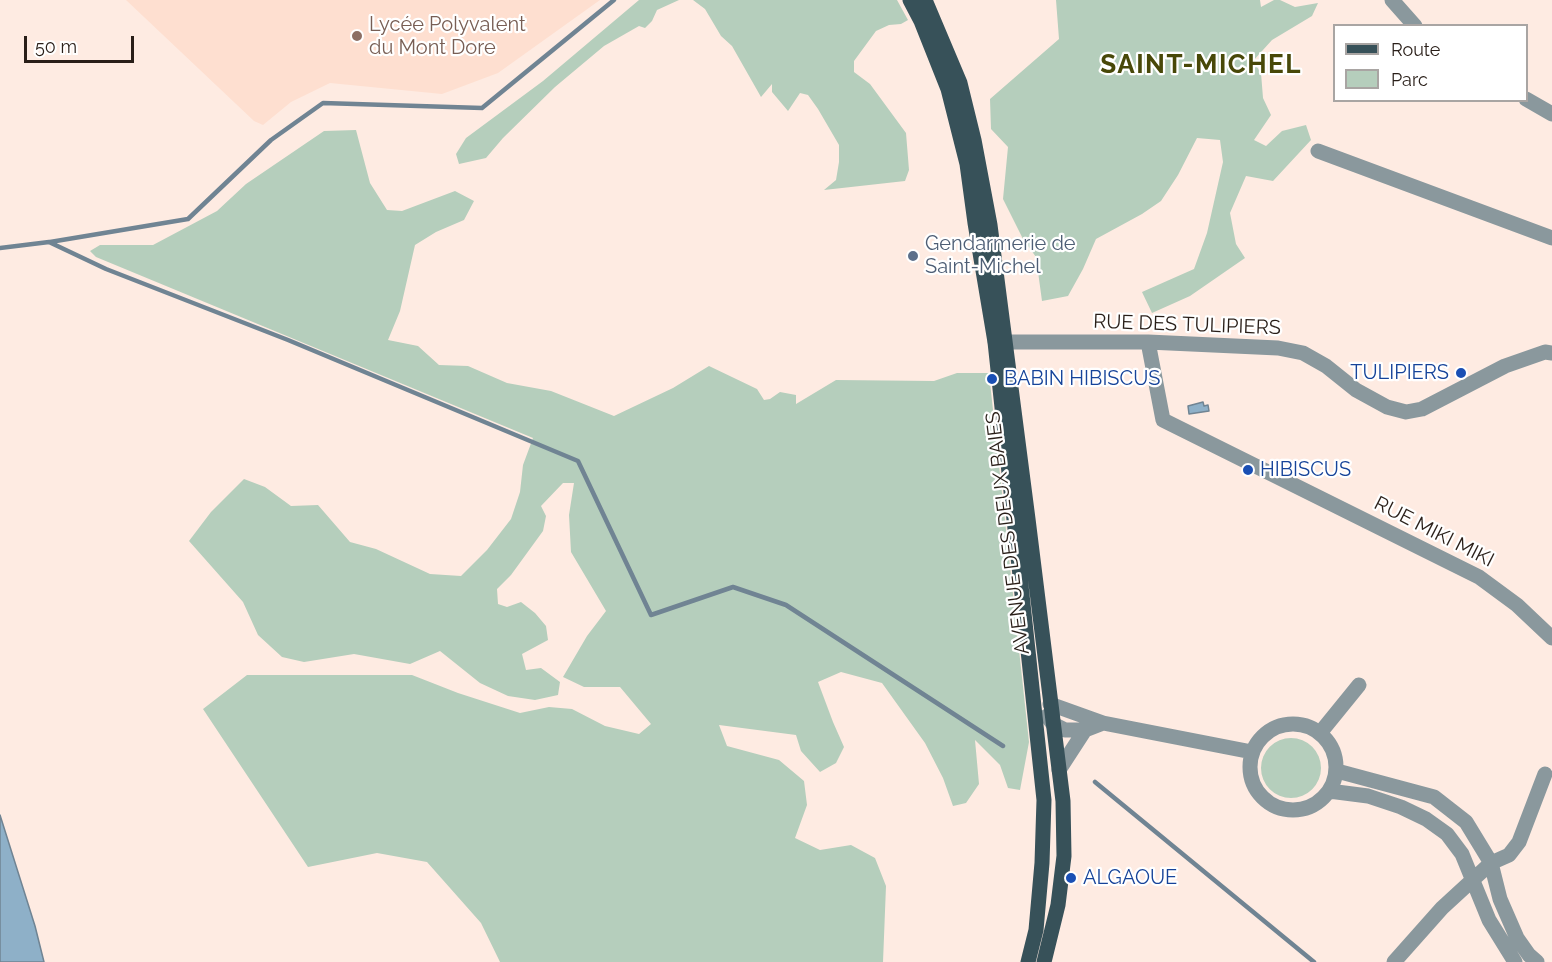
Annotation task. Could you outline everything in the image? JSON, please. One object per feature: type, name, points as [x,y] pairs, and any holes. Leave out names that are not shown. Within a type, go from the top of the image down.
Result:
[{"type":"main road","name":"AVENUE DES DEUX BAIES","points":[[910,0],[948,88],[967,164],[1000,342],[1063,801],[1064,856],[1058,905],[1044,962]]},
{"type":"main road","name":"AVENUE DES DEUX BAIES","points":[[925,0],[960,83],[974,140],[990,225],[1023,619],[1044,800],[1042,863],[1036,930],[1028,962]]},
{"type":"street","points":[[1392,0],[1413,24]]},
{"type":"street","points":[[1528,100],[1552,114]]},
{"type":"street","points":[[1318,151],[1552,238]]},
{"type":"street","name":"RUE DES TULIPIERS","points":[[1000,342],[1148,342],[1260,346],[1303,353],[1326,366],[1356,390],[1387,407],[1406,412],[1422,409],[1505,366],[1545,352],[1552,353]]},
{"type":"street","name":"RUE MIKI MIKI","points":[[1148,342],[1163,420],[1479,577],[1517,605],[1552,638]]},
{"type":"street","points":[[1023,619],[1033,634],[1042,710],[1053,724],[1065,730],[1085,730],[1103,723]]},
{"type":"street","points":[[1320,733],[1359,685]]},
{"type":"street","points":[[1050,704],[1103,723],[1252,752]]},
{"type":"street","points":[[1282,725],[1302,725],[1320,733],[1330,743],[1335,756],[1337,771],[1329,791],[1320,802],[1294,811],[1267,803],[1257,793],[1251,780],[1252,752],[1259,740],[1269,730],[1282,725]]},
{"type":"street","points":[[1059,770],[1085,730]]},
{"type":"street","points":[[1337,771],[1434,797],[1466,822],[1491,863],[1500,899],[1517,938],[1537,962]]},
{"type":"street","points":[[1394,962],[1442,908],[1491,863],[1509,855],[1519,842],[1545,774]]},
{"type":"street","points":[[1329,791],[1368,796],[1401,807],[1426,819],[1447,834],[1462,854],[1490,920],[1515,962]]},
{"type":"shaded area","name":"Lycée Polyvalent du Mont Dore","points":[[126,0],[600,0],[498,73],[442,94],[330,83],[291,102],[263,125],[254,121]]},
{"type":"green space","points":[[639,0],[679,0],[657,10],[652,21],[645,28],[639,26],[604,46],[555,87],[486,158],[459,164],[456,154],[466,138],[543,81]]},
{"type":"green space","points":[[693,0],[897,0],[908,20],[876,31],[854,61],[854,72],[870,84],[906,133],[909,170],[905,181],[824,190],[836,180],[839,145],[818,109],[808,95],[800,93],[788,111],[772,92],[772,84],[761,97],[732,46],[721,36],[705,9]]},
{"type":"green space","points":[[1056,0],[1260,0],[1261,7],[1274,0],[1280,0],[1295,7],[1318,3],[1312,16],[1272,40],[1253,61],[1261,73],[1263,98],[1271,115],[1254,140],[1266,146],[1282,131],[1306,125],[1311,140],[1273,181],[1246,176],[1230,213],[1236,244],[1245,258],[1190,296],[1152,313],[1142,292],[1194,269],[1207,233],[1223,162],[1220,140],[1197,138],[1178,175],[1161,201],[1096,239],[1068,296],[1042,301],[1036,257],[1023,239],[1003,199],[1008,147],[991,129],[990,99],[1059,39]]},
{"type":"green space","points":[[356,130],[370,183],[387,210],[402,211],[455,191],[474,201],[464,220],[436,232],[415,245],[400,311],[388,340],[418,346],[439,365],[468,366],[507,383],[551,391],[614,416],[673,388],[709,366],[757,389],[764,400],[780,392],[796,395],[796,404],[836,380],[934,381],[957,373],[989,373],[1029,742],[1020,790],[1008,788],[1000,765],[975,740],[979,784],[966,803],[953,806],[943,778],[925,743],[882,683],[841,672],[818,682],[844,747],[836,763],[820,772],[801,751],[796,735],[719,725],[727,746],[779,760],[804,781],[807,805],[795,838],[820,850],[851,845],[875,858],[886,886],[883,962],[500,962],[481,923],[427,862],[377,853],[308,867],[203,709],[247,675],[412,675],[520,713],[549,707],[572,709],[605,726],[639,734],[651,724],[620,687],[584,687],[563,677],[587,636],[606,611],[571,552],[569,515],[574,483],[563,483],[541,506],[546,516],[543,531],[511,575],[497,589],[498,604],[507,607],[521,602],[546,626],[548,640],[522,654],[526,670],[541,668],[560,682],[558,695],[535,700],[508,696],[480,683],[440,651],[410,664],[354,654],[304,662],[282,657],[258,635],[243,602],[189,541],[211,512],[244,479],[265,487],[291,506],[318,505],[350,542],[376,549],[430,574],[461,576],[487,550],[511,519],[520,492],[523,465],[533,438],[96,257],[90,251],[100,245],[153,245],[217,211],[246,184],[324,131]]},
{"type":"green space","points":[[1285,738],[1297,738],[1308,743],[1316,751],[1321,768],[1319,780],[1308,793],[1297,798],[1285,798],[1274,793],[1266,785],[1261,774],[1261,762],[1266,751],[1274,743]]},
{"type":"water","points":[[1203,402],[1204,406],[1208,405],[1209,411],[1189,414],[1188,406]]},
{"type":"water","points":[[0,815],[35,926],[44,962],[0,962]]},
{"type":"waterway","points":[[50,242],[188,219],[271,140],[323,103],[482,108],[614,0]]},
{"type":"waterway","points":[[0,248],[49,242],[106,269],[288,340],[578,461],[651,615],[733,587],[786,605],[1003,746]]},
{"type":"waterway","points":[[1095,782],[1314,962]]},
{"type":"place","name":"Lycée Polyvalent du Mont Dore","points":[[357,36]]},
{"type":"place","name":"Gendarmerie de Saint-Michel","points":[[913,256]]},
{"type":"place","name":"TULIPIERS","points":[[1461,373]]},
{"type":"place","name":"BABIN HIBISCUS","points":[[992,379]]},
{"type":"place","name":"HIBISCUS","points":[[1248,470]]},
{"type":"place","name":"ALGAOUE","points":[[1071,878]]},
{"type":"district","name":"SAINT-MICHEL","points":[[1201,65]]}]
